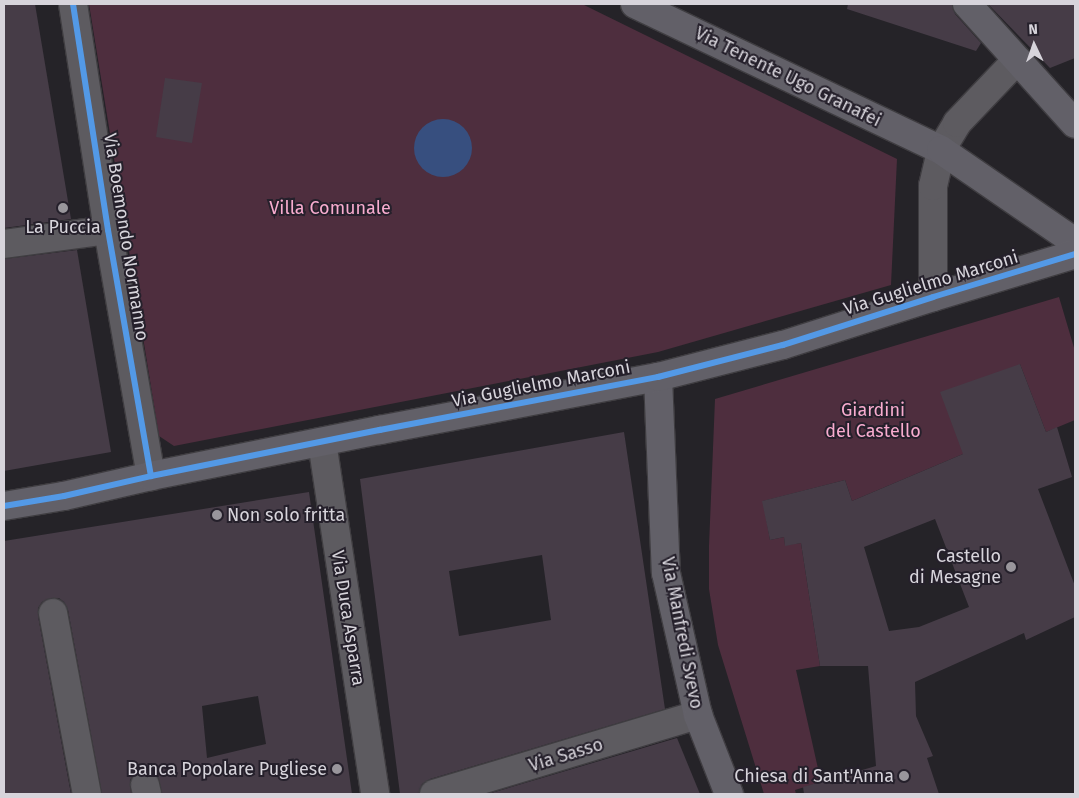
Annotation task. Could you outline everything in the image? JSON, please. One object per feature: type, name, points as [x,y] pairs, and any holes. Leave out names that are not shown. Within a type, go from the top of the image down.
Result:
[{"type":"main road","name":"Via Tenente Ugo Granafei","points":[[635,4],[940,150],[1075,242]]},
{"type":"main road","points":[[968,4],[1075,124]]},
{"type":"main road","name":"Via Guglielmo Marconi","points":[[4,506],[64,496],[151,476],[658,377],[783,345],[1075,254]]},
{"type":"main road","name":"Via Manfredi Svevo","points":[[658,377],[666,573],[698,715],[729,794]]},
{"type":"street","name":"Via Boemondo Normanno","points":[[73,4],[108,230],[151,476]]},
{"type":"street","points":[[933,297],[933,186],[940,150],[957,123],[1017,60]]},
{"type":"street","points":[[4,244],[108,230]]},
{"type":"street","name":"Via Duca Asparra","points":[[322,442],[375,794]]},
{"type":"street","points":[[52,613],[87,794]]},
{"type":"street","name":"Via Sasso","points":[[434,794],[698,715]]},
{"type":"green space","name":"Villa Comunale","points":[[89,4],[582,4],[897,159],[891,285],[658,352],[174,446],[159,436]]},
{"type":"green space","name":"Giardini del Castello","points":[[1059,297],[1075,351],[1075,420],[1046,432],[1020,364],[963,454],[852,501],[845,480],[763,501],[770,540],[784,537],[785,545],[801,543],[820,666],[796,670],[821,782],[795,790],[796,794],[764,794],[718,645],[709,589],[715,399]]},
{"type":"water","points":[[443,119],[454,121],[464,127],[470,137],[472,148],[470,159],[464,169],[454,175],[443,177],[432,175],[422,169],[416,159],[414,148],[416,137],[422,127],[432,121]]},
{"type":"building","points":[[4,4],[35,4],[71,219],[4,228]]},
{"type":"building","points":[[848,4],[952,4],[955,14],[981,43],[976,51],[847,9]]},
{"type":"building","points":[[988,4],[1075,4],[1075,58],[1050,68]]},
{"type":"building","points":[[165,78],[202,83],[192,143],[156,137]]},
{"type":"building","points":[[77,250],[111,452],[4,471],[4,259]]},
{"type":"building","name":"Castello di Mesagne","points":[[1020,364],[1046,432],[1057,427],[1072,477],[1038,489],[1075,586],[1075,617],[1026,640],[1024,633],[915,682],[916,716],[933,756],[927,758],[939,794],[804,794],[803,787],[876,766],[868,666],[820,666],[801,543],[785,546],[784,537],[770,540],[762,501],[845,480],[852,501],[963,454],[940,392]],"holes":[[[935,519],[969,607],[919,627],[889,631],[864,547]]]},
{"type":"building","points":[[624,432],[665,709],[430,779],[422,784],[419,794],[400,794],[360,479]],"holes":[[[542,555],[551,620],[459,636],[449,571]]]},
{"type":"building","points":[[309,492],[352,794],[162,794],[157,775],[150,770],[142,770],[135,773],[130,780],[131,794],[102,794],[68,610],[64,602],[59,598],[51,598],[42,602],[38,608],[38,616],[71,794],[4,794],[4,541]],"holes":[[[258,696],[266,744],[207,758],[202,706]]]},
{"type":"building","points":[[677,738],[700,794],[488,794],[670,740]]},
{"type":"cycle path","points":[[73,4],[108,230],[151,476]]},
{"type":"cycle path","points":[[4,506],[64,496],[151,476],[380,430],[658,377],[783,345],[1075,254]]},
{"type":"place","name":"La Puccia","points":[[63,208]]},
{"type":"place","name":"Non solo fritta","points":[[217,515]]},
{"type":"place","name":"Castello di Mesagne","points":[[1011,567]]},
{"type":"place","name":"Banca Popolare Pugliese","points":[[337,769]]},
{"type":"place","name":"Chiesa di Sant'Anna","points":[[904,776]]}]
